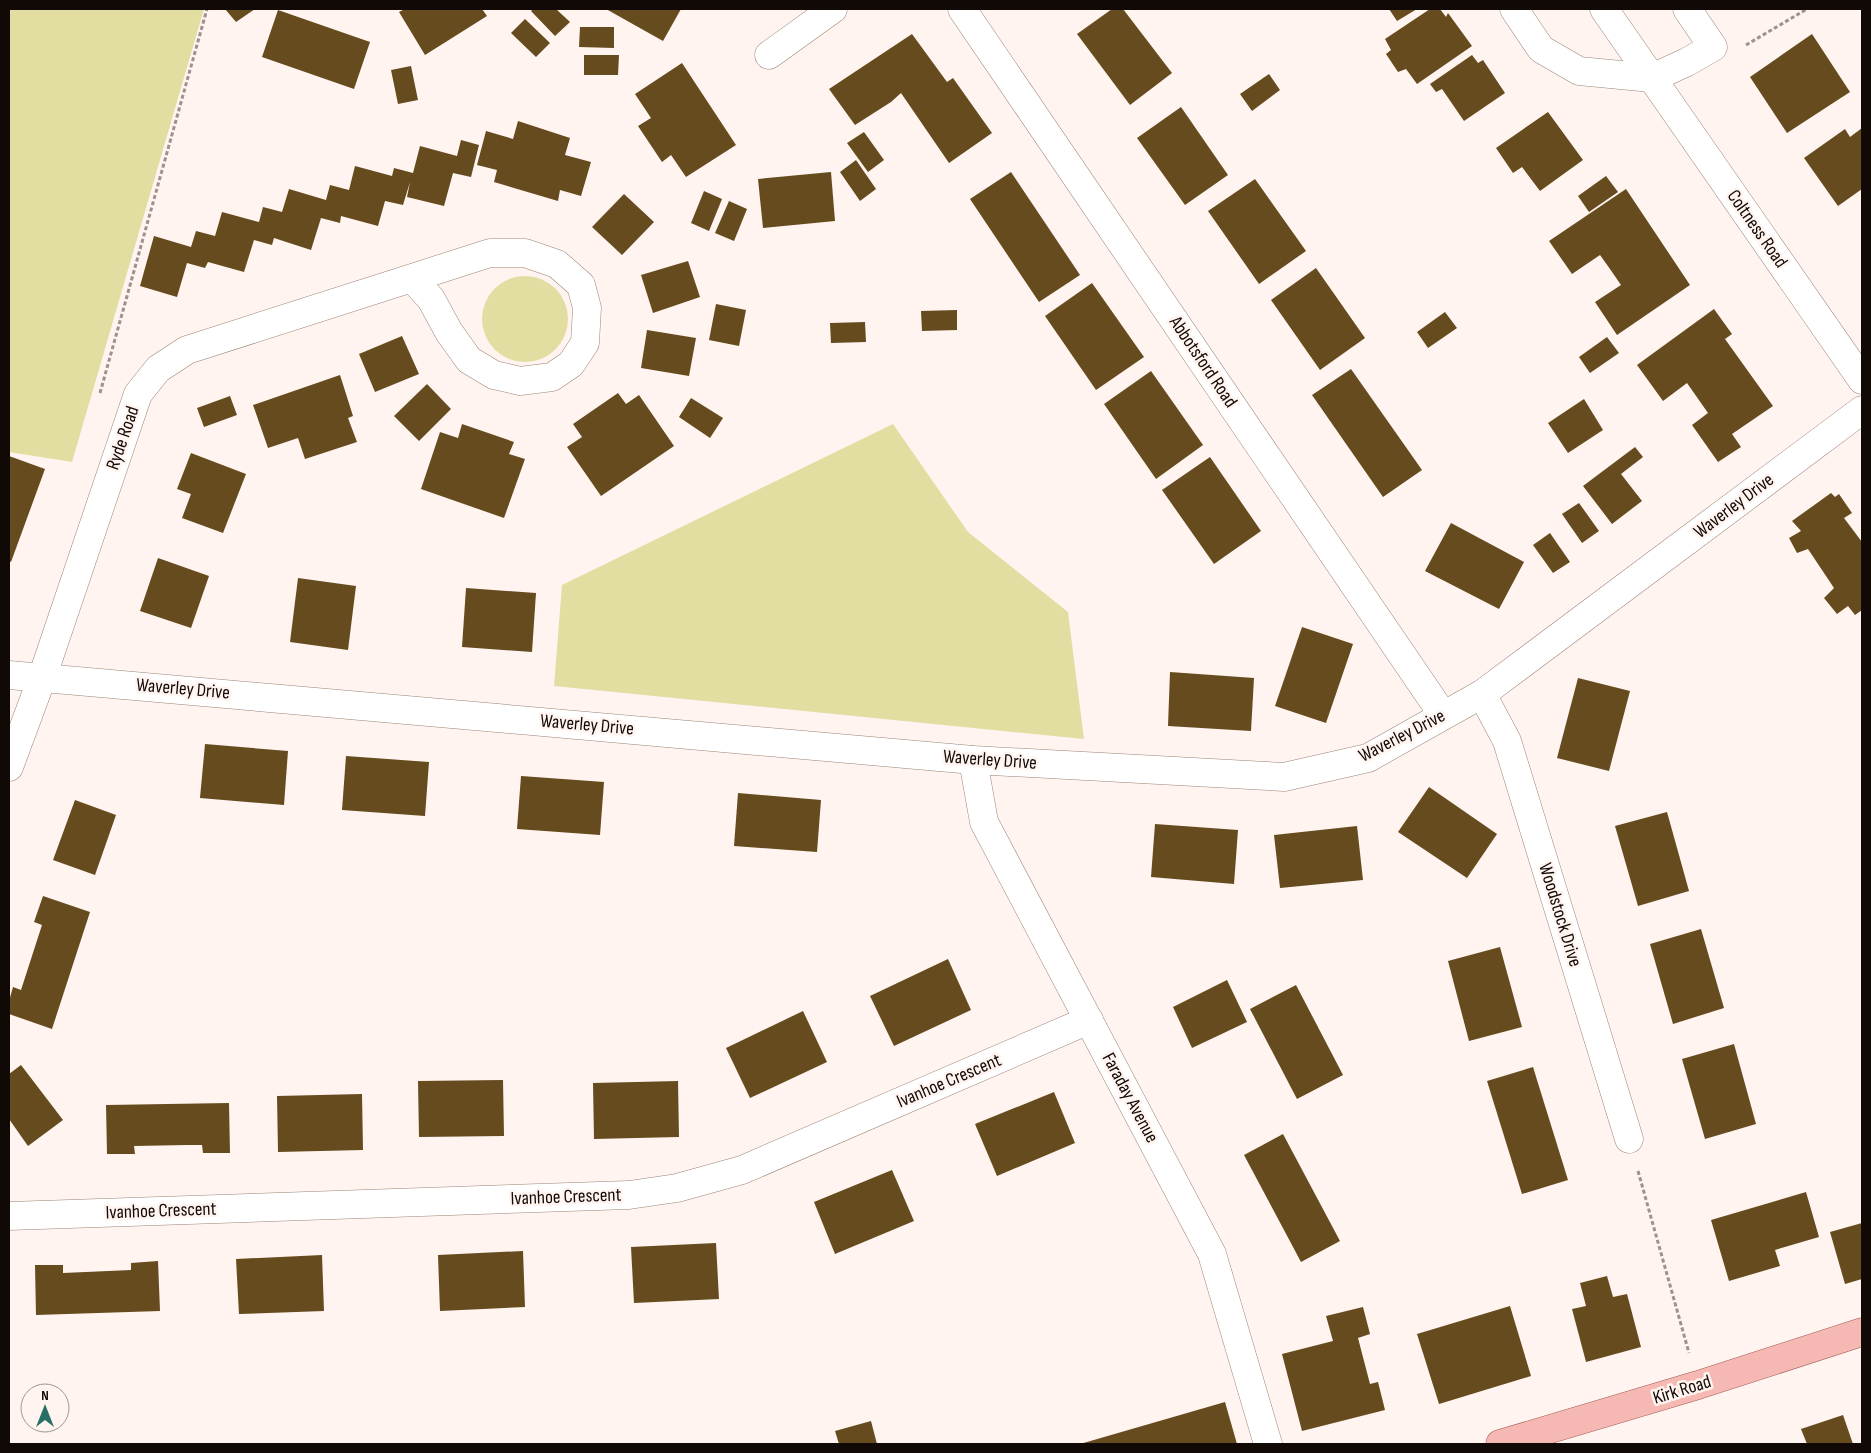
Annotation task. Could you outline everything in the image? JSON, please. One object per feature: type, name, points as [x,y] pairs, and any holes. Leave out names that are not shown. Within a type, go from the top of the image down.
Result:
[{"type":"main road","name":"Kirk Road","points":[[1500,1444],[1698,1385],[1862,1332]]},
{"type":"street","points":[[769,54],[833,9]]},
{"type":"street","name":"Abbotsford Road","points":[[962,9],[1443,715]]},
{"type":"street","points":[[1514,9],[1541,49],[1579,71],[1652,78],[1687,62],[1713,47],[1687,9]]},
{"type":"street","name":"Coltness Road","points":[[1604,9],[1862,380]]},
{"type":"street","name":"Ryde Road","points":[[9,767],[42,678],[138,394],[158,369],[187,350],[490,253],[525,253],[557,264],[581,286],[587,308],[585,343],[571,364],[552,377],[520,381],[494,376],[469,360],[449,332],[431,299],[412,278]]},
{"type":"street","name":"Waverley Drive","points":[[9,675],[973,760],[1284,777],[1368,758],[1482,694],[1862,410]]},
{"type":"street","name":"Woodstock Drive","points":[[1482,694],[1507,741],[1629,1139]]},
{"type":"street","name":"Faraday Avenue","points":[[973,760],[984,822],[1212,1254],[1268,1444]]},
{"type":"street","name":"Ivanhoe Crescent","points":[[9,1216],[628,1195],[678,1188],[742,1170],[1089,1020]]},
{"type":"path","points":[[100,402],[100,392],[208,9]]},
{"type":"path","points":[[1713,47],[1749,44],[1807,9]]},
{"type":"path","points":[[1629,1139],[1698,1385]]},
{"type":"shaded area","points":[[9,9],[204,9],[72,462],[9,452]]},
{"type":"shaded area","points":[[525,276],[541,279],[549,283],[561,295],[565,303],[568,319],[565,335],[561,343],[549,355],[541,359],[525,362],[509,359],[501,355],[489,343],[485,335],[482,319],[485,303],[489,295],[501,283],[509,279]]},
{"type":"shaded area","points":[[893,424],[968,532],[1068,612],[1084,739],[554,686],[562,585]]},
{"type":"building","points":[[225,9],[255,9],[236,22]]},
{"type":"building","points":[[405,9],[482,9],[487,16],[425,55],[399,12]]},
{"type":"building","points":[[533,9],[556,9],[570,22],[555,36],[531,11]]},
{"type":"building","points":[[606,9],[681,9],[663,41]]},
{"type":"building","points":[[1112,9],[1123,9],[1172,73],[1130,105],[1077,34]]},
{"type":"building","points":[[1389,9],[1417,9],[1397,21]]},
{"type":"building","points":[[1430,9],[1440,9],[1446,17],[1448,13],[1472,46],[1417,84],[1406,69],[1398,72],[1386,54],[1391,50],[1385,39]]},
{"type":"building","points":[[278,10],[370,42],[354,89],[262,57]]},
{"type":"building","points":[[525,19],[550,43],[536,57],[511,33]]},
{"type":"building","points":[[580,27],[614,27],[614,48],[579,47]]},
{"type":"building","points":[[912,34],[947,82],[953,78],[992,133],[949,163],[901,93],[891,102],[855,125],[829,89]]},
{"type":"building","points":[[1812,34],[1850,92],[1787,133],[1750,77]]},
{"type":"building","points":[[584,55],[619,55],[618,75],[584,75]]},
{"type":"building","points":[[1472,55],[1478,63],[1483,60],[1505,93],[1464,121],[1442,89],[1436,92],[1430,84]]},
{"type":"building","points":[[682,63],[736,145],[686,177],[671,155],[662,162],[638,126],[651,118],[635,94]]},
{"type":"building","points":[[411,66],[418,100],[398,104],[391,70]]},
{"type":"building","points":[[1269,74],[1280,90],[1252,111],[1240,94]]},
{"type":"building","points":[[1181,107],[1228,175],[1185,205],[1137,138]]},
{"type":"building","points":[[1548,112],[1583,160],[1540,191],[1522,167],[1513,173],[1496,148]]},
{"type":"building","points":[[518,121],[570,138],[565,155],[591,162],[581,196],[560,190],[558,201],[494,182],[497,170],[477,165],[486,131],[513,139]]},
{"type":"building","points":[[1862,128],[1862,189],[1838,206],[1804,158],[1845,129],[1850,137]]},
{"type":"building","points":[[864,132],[884,160],[868,172],[847,143]]},
{"type":"building","points":[[461,140],[479,145],[471,177],[453,173],[444,206],[407,197],[410,182],[403,205],[385,201],[378,226],[341,216],[340,223],[321,218],[311,250],[274,238],[272,245],[254,240],[244,272],[208,262],[205,268],[187,263],[177,297],[140,286],[154,236],[191,247],[196,231],[215,236],[222,212],[259,222],[263,207],[282,212],[289,189],[326,200],[330,185],[349,190],[355,166],[392,176],[394,168],[413,173],[420,146],[457,156]]},
{"type":"building","points":[[856,160],[876,189],[860,201],[840,172]]},
{"type":"building","points":[[831,172],[835,221],[763,228],[758,179]]},
{"type":"building","points":[[1011,172],[1080,275],[1039,302],[970,199]]},
{"type":"building","points":[[1606,176],[1618,192],[1589,212],[1578,196]]},
{"type":"building","points":[[1255,179],[1306,251],[1259,284],[1208,211]]},
{"type":"building","points":[[1626,189],[1690,285],[1617,335],[1595,302],[1621,285],[1600,255],[1572,274],[1549,241]]},
{"type":"building","points":[[704,191],[722,199],[709,231],[691,223]]},
{"type":"building","points":[[624,194],[654,222],[622,255],[592,227]]},
{"type":"building","points":[[729,201],[747,209],[734,241],[715,233]]},
{"type":"building","points":[[688,261],[700,297],[653,313],[641,275]]},
{"type":"building","points":[[1316,268],[1365,338],[1320,370],[1271,300]]},
{"type":"building","points":[[1092,283],[1144,357],[1096,390],[1045,316]]},
{"type":"building","points":[[716,304],[746,310],[739,346],[709,340]]},
{"type":"building","points":[[1714,309],[1732,334],[1725,339],[1773,406],[1732,434],[1741,447],[1718,462],[1692,425],[1708,413],[1687,383],[1663,401],[1637,365]]},
{"type":"building","points":[[957,310],[957,330],[922,331],[921,311]]},
{"type":"building","points":[[1445,312],[1457,328],[1428,348],[1417,332]]},
{"type":"building","points":[[865,322],[866,342],[831,343],[830,323]]},
{"type":"building","points":[[647,330],[696,338],[689,376],[641,368]]},
{"type":"building","points":[[402,336],[419,374],[375,392],[359,354]]},
{"type":"building","points":[[1607,337],[1619,353],[1590,373],[1579,357]]},
{"type":"building","points":[[1351,369],[1422,470],[1383,497],[1312,395]]},
{"type":"building","points":[[1151,371],[1203,445],[1156,479],[1104,404]]},
{"type":"building","points":[[340,375],[353,416],[348,418],[357,442],[305,459],[298,438],[268,448],[253,405]]},
{"type":"building","points":[[427,384],[451,409],[419,441],[394,416]]},
{"type":"building","points":[[618,393],[626,404],[639,395],[674,446],[601,496],[567,447],[582,437],[573,424]]},
{"type":"building","points":[[230,396],[237,415],[204,427],[197,408]]},
{"type":"building","points":[[691,398],[723,418],[710,438],[679,417]]},
{"type":"building","points":[[1584,399],[1603,430],[1568,453],[1548,423]]},
{"type":"building","points":[[462,424],[514,442],[509,454],[525,459],[504,518],[421,489],[440,432],[458,438]]},
{"type":"building","points":[[1635,447],[1643,457],[1621,474],[1642,501],[1612,524],[1583,486]]},
{"type":"building","points":[[191,453],[246,474],[223,533],[182,518],[191,494],[177,489]]},
{"type":"building","points":[[9,456],[45,469],[11,562],[9,561]]},
{"type":"building","points":[[1210,457],[1261,531],[1214,564],[1162,490]]},
{"type":"building","points":[[1831,493],[1835,497],[1839,494],[1852,513],[1844,518],[1862,542],[1862,610],[1855,615],[1848,606],[1837,614],[1824,598],[1834,588],[1808,549],[1797,553],[1789,538],[1801,531],[1792,521]]},
{"type":"building","points":[[1579,503],[1599,531],[1582,543],[1562,514]]},
{"type":"building","points":[[1451,523],[1524,562],[1499,609],[1425,571]]},
{"type":"building","points":[[1550,533],[1570,562],[1553,573],[1533,545]]},
{"type":"building","points":[[158,558],[209,576],[191,628],[140,611]]},
{"type":"building","points":[[298,578],[356,586],[348,650],[290,642]]},
{"type":"building","points":[[466,588],[536,593],[532,652],[462,647]]},
{"type":"building","points":[[1302,627],[1353,644],[1326,723],[1275,706]]},
{"type":"building","points":[[1170,672],[1254,678],[1251,731],[1168,726]]},
{"type":"building","points":[[1578,678],[1630,691],[1609,771],[1557,758]]},
{"type":"building","points":[[205,744],[288,751],[284,805],[200,798]]},
{"type":"building","points":[[346,756],[429,762],[425,816],[342,810]]},
{"type":"building","points":[[521,776],[604,782],[600,835],[517,829]]},
{"type":"building","points":[[1429,787],[1497,834],[1467,878],[1398,832]]},
{"type":"building","points":[[738,793],[821,800],[817,852],[734,846]]},
{"type":"building","points":[[75,800],[116,815],[95,875],[53,860]]},
{"type":"building","points":[[1667,812],[1689,891],[1638,906],[1615,826]]},
{"type":"building","points":[[1155,824],[1238,830],[1234,884],[1151,877]]},
{"type":"building","points":[[1357,826],[1363,880],[1280,888],[1274,835]]},
{"type":"building","points":[[43,896],[90,912],[52,1029],[9,1014],[9,1001],[13,987],[21,990],[42,925],[34,922]]},
{"type":"building","points":[[1701,929],[1724,1008],[1673,1024],[1650,944]]},
{"type":"building","points":[[1500,947],[1522,1027],[1469,1041],[1448,961]]},
{"type":"building","points":[[948,959],[971,1010],[894,1046],[870,996]]},
{"type":"building","points":[[1227,980],[1247,1022],[1192,1048],[1173,1007]]},
{"type":"building","points":[[1296,985],[1343,1075],[1297,1099],[1250,1009]]},
{"type":"building","points":[[803,1011],[827,1062],[750,1098],[726,1048]]},
{"type":"building","points":[[1734,1044],[1756,1124],[1705,1139],[1682,1059]]},
{"type":"building","points":[[21,1065],[63,1120],[28,1146],[9,1119],[9,1074]]},
{"type":"building","points":[[1533,1067],[1568,1180],[1522,1194],[1487,1081]]},
{"type":"building","points":[[503,1080],[504,1136],[419,1137],[418,1081]]},
{"type":"building","points":[[678,1081],[679,1137],[594,1139],[593,1083]]},
{"type":"building","points":[[1054,1092],[1075,1143],[997,1176],[975,1124]]},
{"type":"building","points":[[362,1094],[363,1150],[278,1152],[277,1096]]},
{"type":"building","points":[[229,1103],[230,1153],[203,1153],[202,1145],[187,1145],[134,1146],[135,1154],[107,1154],[106,1105]]},
{"type":"building","points":[[1283,1134],[1340,1241],[1301,1262],[1244,1155]]},
{"type":"building","points":[[892,1170],[914,1221],[835,1254],[814,1202]]},
{"type":"building","points":[[1806,1192],[1819,1237],[1775,1250],[1780,1266],[1729,1281],[1711,1220]]},
{"type":"building","points":[[1862,1223],[1862,1279],[1845,1284],[1830,1232]]},
{"type":"building","points":[[716,1243],[719,1299],[634,1303],[631,1247]]},
{"type":"building","points":[[523,1251],[525,1307],[440,1311],[438,1255]]},
{"type":"building","points":[[322,1255],[324,1311],[239,1314],[236,1259]]},
{"type":"building","points":[[158,1261],[160,1311],[36,1315],[35,1265],[63,1265],[63,1273],[131,1270],[131,1263]]},
{"type":"building","points":[[1607,1276],[1613,1297],[1627,1294],[1641,1347],[1586,1362],[1572,1309],[1586,1306],[1580,1283]]},
{"type":"building","points":[[1510,1306],[1531,1376],[1439,1404],[1417,1334]]},
{"type":"building","points":[[1363,1307],[1370,1334],[1358,1338],[1370,1384],[1378,1382],[1385,1410],[1302,1431],[1282,1354],[1333,1341],[1326,1316]]},
{"type":"building","points":[[1225,1402],[1237,1444],[1080,1444]]},
{"type":"building","points":[[1843,1415],[1853,1444],[1807,1444],[1801,1429]]},
{"type":"building","points":[[871,1421],[877,1444],[839,1444],[835,1431]]}]
